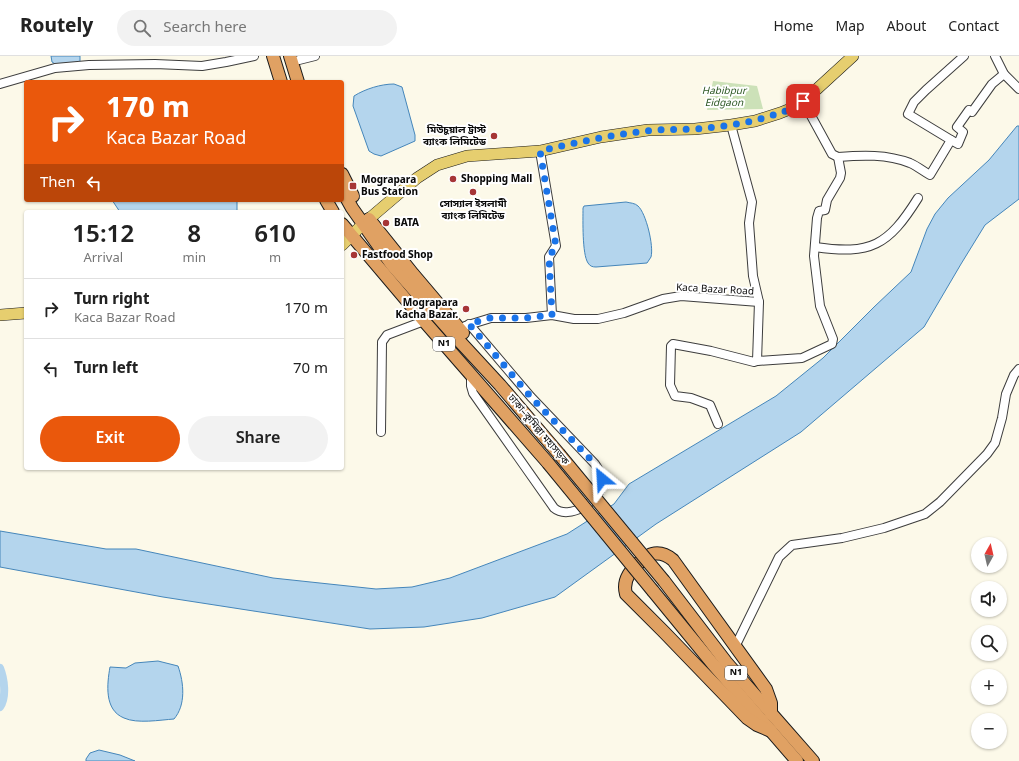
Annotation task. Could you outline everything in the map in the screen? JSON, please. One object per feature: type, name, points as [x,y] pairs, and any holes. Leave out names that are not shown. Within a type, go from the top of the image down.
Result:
[{"type":"highway","points":[[273,56],[280,80]]},
{"type":"highway","points":[[295,57],[298,80]]},
{"type":"highway","points":[[295,57],[305,80]]},
{"type":"highway","points":[[344,178],[366,222],[413,274],[464,326],[516,404]]},
{"type":"highway","name":"ঢাকা–কুমিল্লা মহাসড়ক","points":[[344,193],[366,222],[392,265],[559,454],[664,581],[726,662],[813,761]]},
{"type":"highway","name":"ঢাকা–কুমিল্লা মহাসড়ক","points":[[344,227],[424,322],[548,463],[712,663],[797,761]]},
{"type":"highway","points":[[771,714],[771,703],[766,689],[673,560],[668,556],[653,554],[648,556],[631,570],[625,582],[624,588],[626,594],[747,718],[771,731]]},
{"type":"main road","points":[[344,243],[416,178],[437,166],[467,156],[540,151],[602,137],[648,130],[695,129],[730,125],[755,120],[795,107],[853,56]]},
{"type":"main road","points":[[0,315],[24,313]]},
{"type":"street","points":[[0,84],[55,68],[155,64],[202,66],[254,56]]},
{"type":"street","points":[[295,57],[314,56]]},
{"type":"street","points":[[964,56],[914,102],[908,114],[958,144],[962,132],[956,127],[969,110],[972,112],[992,84],[1004,74]]},
{"type":"street","points":[[994,56],[1004,74],[1019,89]]},
{"type":"street","points":[[803,101],[832,154],[838,157],[868,155],[890,158],[912,164],[930,175],[951,140]]},
{"type":"street","points":[[730,125],[752,202],[749,223],[753,276],[759,302],[757,361]]},
{"type":"street","points":[[540,151],[556,246],[549,257],[552,315]]},
{"type":"street","points":[[718,424],[710,404],[690,398],[675,396],[670,385],[671,346],[673,344],[691,346],[754,362],[802,358],[832,344],[833,340],[820,306],[814,256],[817,218],[819,211],[825,210],[827,200],[840,178],[841,172],[838,157]]},
{"type":"street","points":[[815,247],[836,250],[856,249],[868,247],[885,239],[907,215],[918,198]]},
{"type":"street","name":"Kaca Bazar Road","points":[[464,326],[490,318],[526,318],[552,315],[574,319],[598,319],[624,314],[663,299],[681,296],[759,302]]},
{"type":"street","points":[[381,432],[382,342],[387,335],[424,322]]},
{"type":"street","points":[[464,326],[595,464],[601,475],[602,485],[593,500],[578,510],[570,512],[561,512],[554,508],[473,393],[471,386],[471,374]]},
{"type":"street","points":[[735,647],[779,557],[792,545],[842,538],[890,526],[925,514],[940,502],[987,454],[995,442],[1002,418],[1006,394],[1014,375],[1019,369]]},
{"type":"green space","name":"Habibpur Eidgaon","points":[[713,81],[757,86],[763,109],[707,110]]},
{"type":"water","points":[[51,56],[80,56],[80,62],[57,65],[52,62]]},
{"type":"water","points":[[394,84],[402,87],[415,135],[415,141],[381,156],[369,151],[353,106],[354,96],[373,87]]},
{"type":"water","points":[[1017,126],[1019,126],[1019,199],[985,225],[924,327],[801,432],[656,524],[555,597],[482,618],[424,627],[370,629],[163,597],[0,567],[0,531],[106,549],[136,549],[273,578],[376,589],[412,587],[450,578],[567,534],[614,504],[629,484],[776,396],[823,358],[911,272],[927,229],[935,214],[948,198],[989,160]]},
{"type":"water","points":[[113,202],[237,202],[237,210],[119,210]]},
{"type":"water","points":[[626,202],[637,205],[644,215],[650,238],[652,252],[651,257],[647,263],[596,267],[591,266],[586,259],[584,245],[584,206]]},
{"type":"water","points":[[158,661],[178,666],[182,679],[183,694],[181,707],[174,719],[135,721],[124,718],[118,714],[113,709],[108,696],[110,667],[126,668],[135,663]]},
{"type":"water","points":[[99,750],[120,755],[135,761],[86,761],[90,753]]},
{"type":"waterway","points":[[0,668],[4,682],[4,698],[0,707]]},
{"type":"place","name":"মিউচুয়াল ট্রাস্ট ব্যাংক লিমিটেড","points":[[494,136]]},
{"type":"place","name":"Shopping Mall","points":[[453,179]]},
{"type":"place","name":"Mograpara Bus Station","points":[[353,186]]},
{"type":"place","name":"সোস্যাল ইসলামী ব্যাংক লিমিটেড","points":[[473,192]]},
{"type":"place","name":"BATA","points":[[386,223]]},
{"type":"place","name":"Fastfood Shop","points":[[354,255]]},
{"type":"place","name":"Mograpara Kacha Bazar.","points":[[466,309]]},
{"type":"route","points":[[602,479],[599,469],[595,464],[531,397],[469,324],[490,318],[526,318],[552,315],[551,270],[549,257],[556,246],[551,209],[540,151],[602,137],[648,130],[695,129],[730,125],[780,113],[795,107],[803,101]]}]
